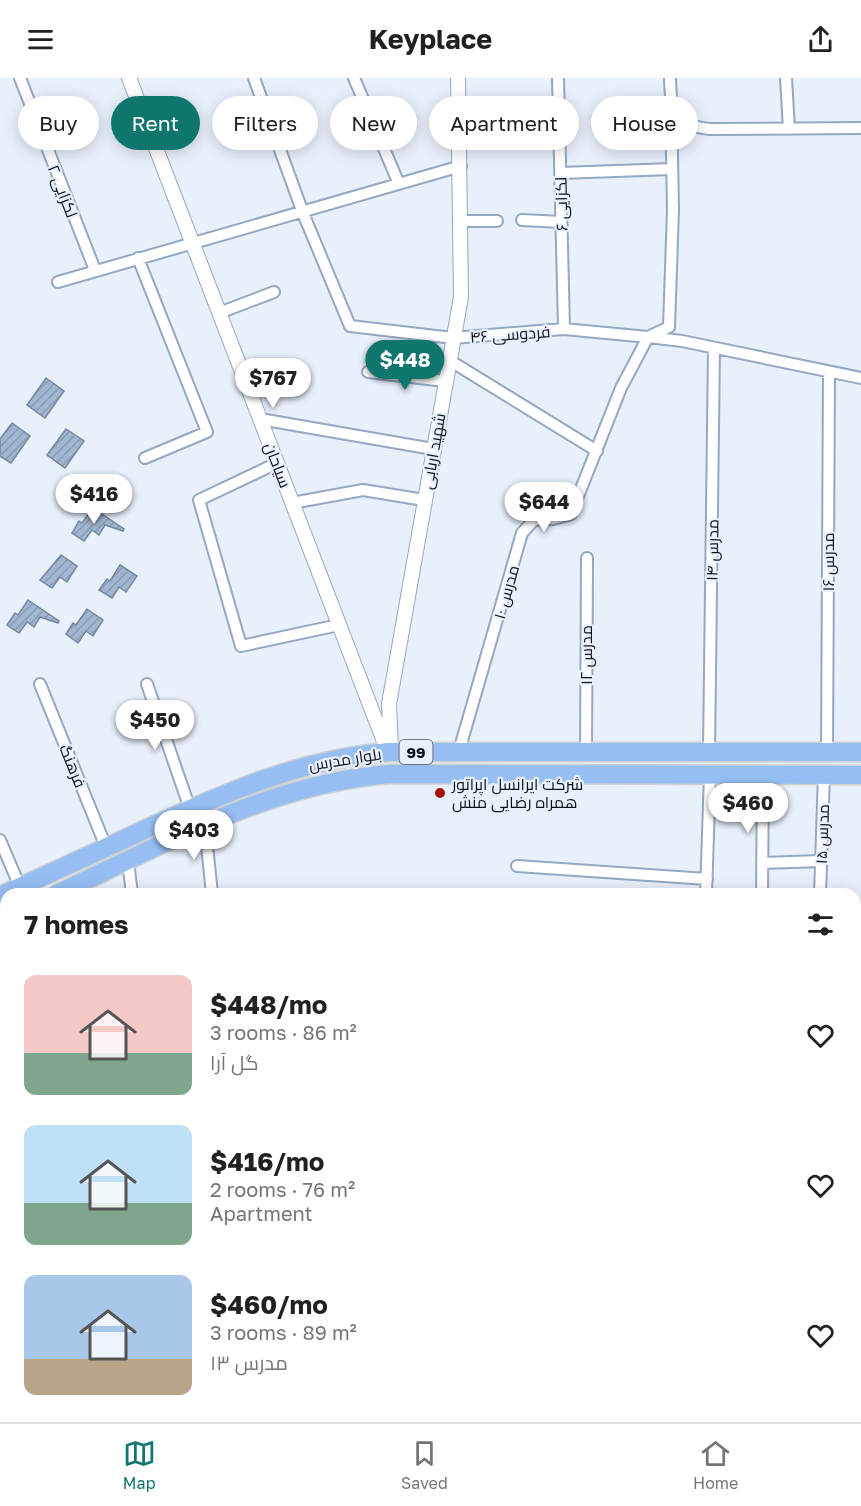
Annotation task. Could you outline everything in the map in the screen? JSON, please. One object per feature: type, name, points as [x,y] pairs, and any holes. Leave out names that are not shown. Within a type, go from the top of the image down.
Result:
[{"type":"main road","name":"بلوار مدرس","points":[[20,887],[225,792],[309,763],[349,755],[390,752],[861,753]]},
{"type":"main road","name":"بلوار مدرس","points":[[70,888],[278,794],[352,777],[389,774],[861,775]]},
{"type":"street","name":"لکزایی ۲","points":[[20,78],[95,270]]},
{"type":"street","name":"سیاحان","points":[[129,78],[375,719],[390,752]]},
{"type":"street","name":"فردوسی ۴۶","points":[[254,78],[303,213],[350,326],[453,338],[564,330],[648,338],[714,348],[861,378]]},
{"type":"street","points":[[354,78],[399,184]]},
{"type":"street","name":"شهید اربابی","points":[[458,78],[458,96]]},
{"type":"street","name":"لکزایی ۶","points":[[558,78],[558,96]]},
{"type":"street","points":[[670,78],[671,96]]},
{"type":"street","points":[[786,78],[789,129]]},
{"type":"street","points":[[698,128],[861,128]]},
{"type":"street","name":"شهید اربابی","points":[[390,752],[389,704],[461,297],[460,150]]},
{"type":"street","name":"لکزایی ۶","points":[[560,150],[564,330]]},
{"type":"street","points":[[648,338],[669,327],[672,150]]},
{"type":"street","points":[[58,282],[461,166]]},
{"type":"street","points":[[560,173],[672,169]]},
{"type":"street","points":[[522,220],[561,222]]},
{"type":"street","points":[[461,221],[497,221]]},
{"type":"street","points":[[138,258],[207,432],[145,458]]},
{"type":"street","points":[[219,313],[274,292]]},
{"type":"street","name":"مدرس ۱۰","points":[[459,752],[522,533],[534,520],[553,519],[571,513],[621,388],[648,338]]},
{"type":"street","name":"مدرس ۱۴","points":[[709,752],[714,348]]},
{"type":"street","points":[[449,360],[597,451]]},
{"type":"street","points":[[368,372],[446,381]]},
{"type":"street","name":"مدرس ۱۶","points":[[827,752],[829,372]]},
{"type":"street","points":[[260,418],[433,449]]},
{"type":"street","points":[[277,463],[198,500],[241,646],[339,625]]},
{"type":"street","points":[[292,503],[363,490],[424,500]]},
{"type":"street","name":"مدرس ۱۲","points":[[586,752],[587,558]]},
{"type":"street","name":"فرهنگ","points":[[40,684],[106,847]]},
{"type":"street","points":[[147,684],[190,808]]},
{"type":"street","points":[[375,719],[390,717]]},
{"type":"street","points":[[706,888],[710,774]]},
{"type":"street","points":[[762,888],[763,774]]},
{"type":"street","name":"مدرس ۱۵","points":[[820,888],[824,774]]},
{"type":"street","points":[[205,826],[211,888]]},
{"type":"street","points":[[0,840],[20,887]]},
{"type":"street","points":[[128,861],[131,888]]},
{"type":"street","points":[[762,863],[821,861]]},
{"type":"street","points":[[517,866],[707,879]]},
{"type":"building","points":[[46,378],[64,391],[45,418],[27,405]]},
{"type":"building","points":[[12,423],[30,436],[11,463],[0,456],[0,439]]},
{"type":"building","points":[[66,429],[84,441],[65,468],[47,455]]},
{"type":"building","points":[[93,508],[124,529],[123,531],[105,525],[99,535],[92,530],[84,541],[72,533],[79,521],[82,523]]},
{"type":"building","points":[[61,555],[77,566],[67,582],[60,577],[52,588],[40,580]]},
{"type":"building","points":[[120,565],[137,576],[126,592],[119,587],[112,598],[99,590],[107,579],[110,581]]},
{"type":"building","points":[[28,600],[59,621],[58,623],[40,617],[34,627],[27,622],[19,633],[7,625],[15,613],[18,615]]},
{"type":"building","points":[[87,609],[103,620],[93,636],[86,631],[78,643],[66,634],[73,623],[76,625]]},
{"type":"place","name":"شرکت ایرانسل اپراتور همراه رضایی منش","points":[[440,793]]}]
